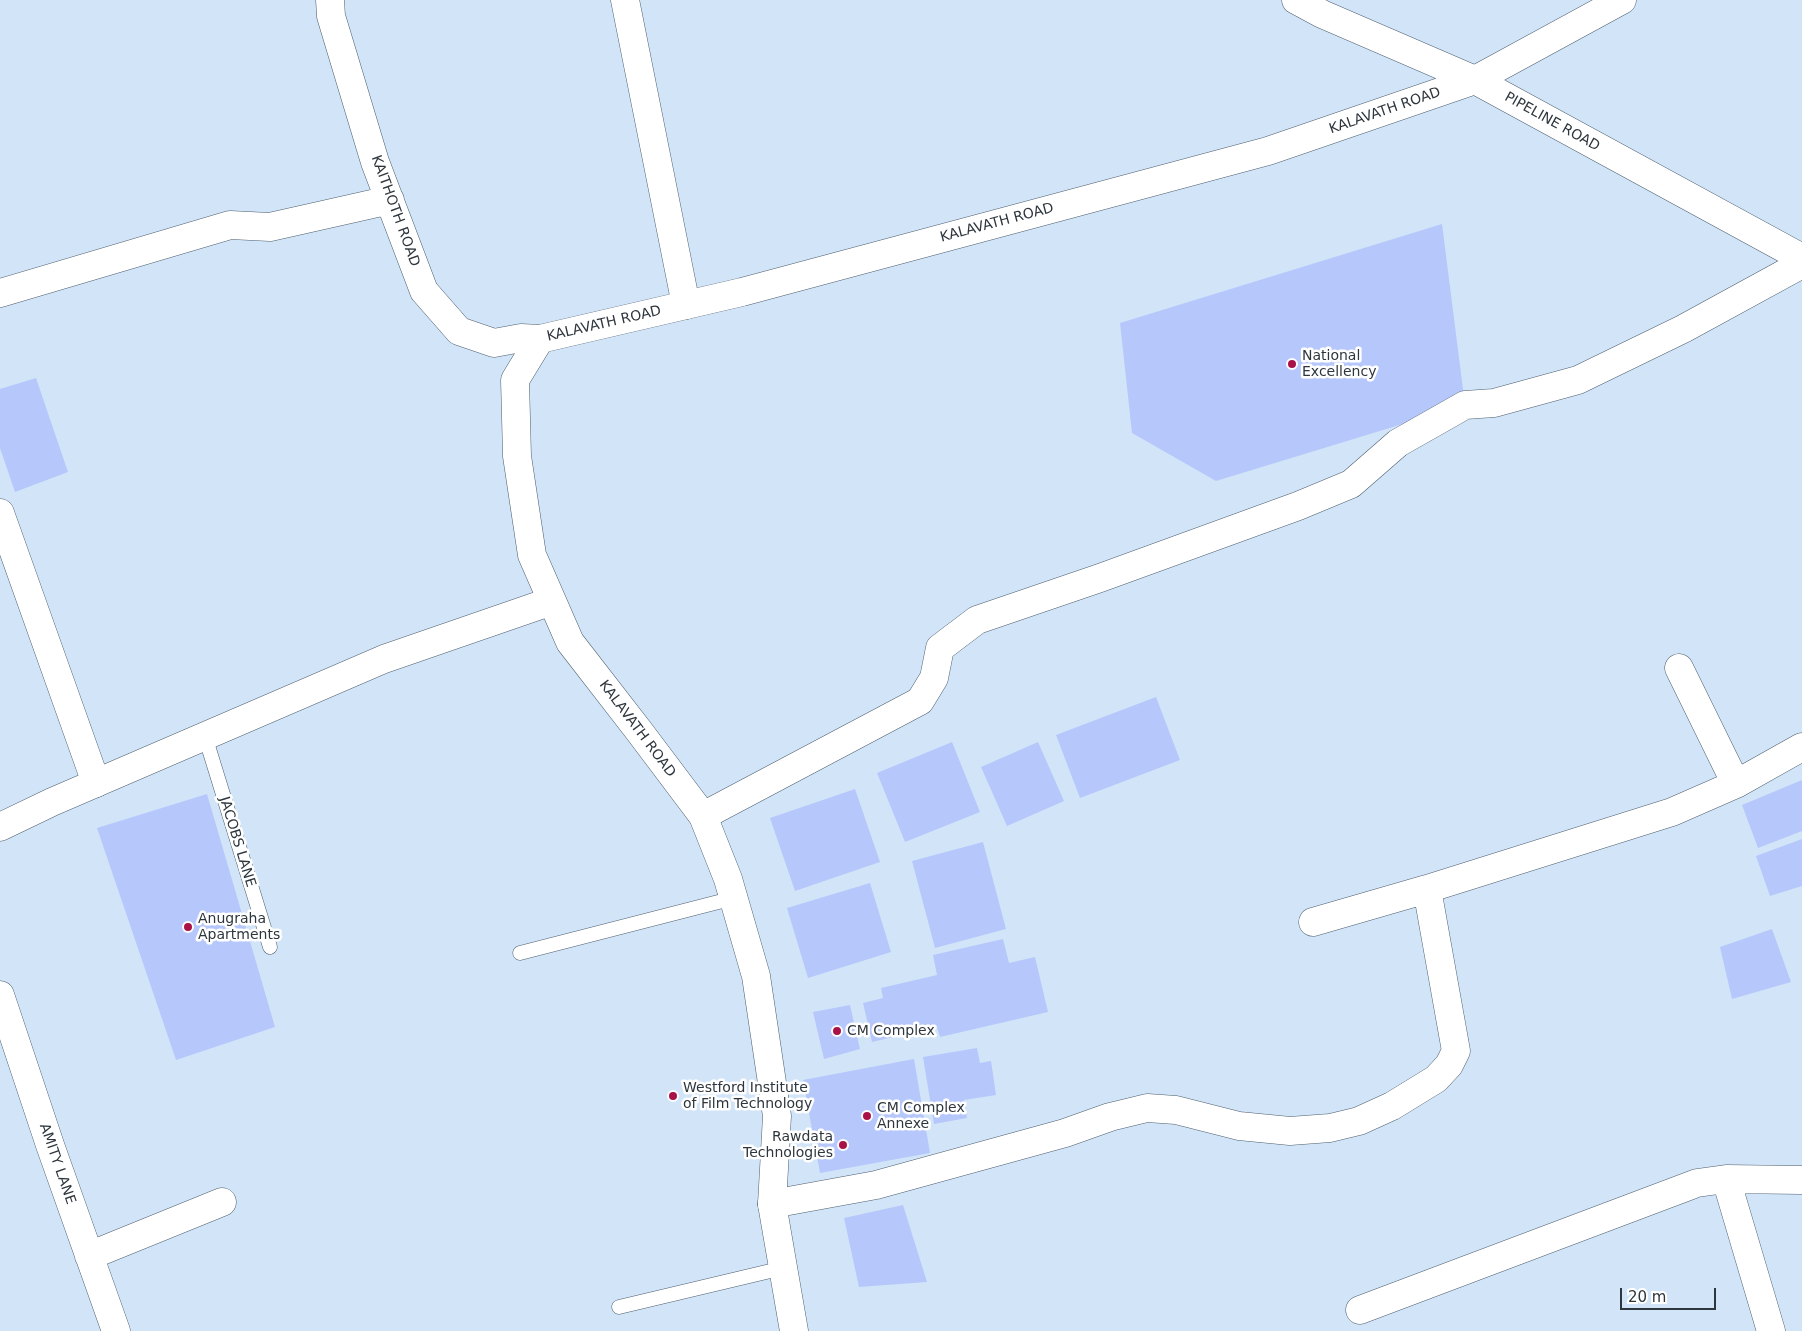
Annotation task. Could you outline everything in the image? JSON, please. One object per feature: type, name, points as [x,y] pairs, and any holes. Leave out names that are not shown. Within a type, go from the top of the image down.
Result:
[{"type":"street","name":"KAITHOTH ROAD","points":[[330,0],[331,16],[375,162],[424,291],[459,331],[494,343],[521,338],[540,339]]},
{"type":"street","points":[[625,0],[686,305]]},
{"type":"street","name":"PIPELINE ROAD","points":[[1296,0],[1322,7],[1475,80],[1802,258]]},
{"type":"street","name":"KALAVATH ROAD","points":[[794,1331],[772,1204],[778,1116],[756,976],[728,878],[702,816],[570,642],[532,555],[517,456],[515,380],[540,339],[751,289],[1268,151],[1475,80],[1622,0]]},
{"type":"street","points":[[0,292],[230,225],[270,227],[390,200]]},
{"type":"street","points":[[702,816],[920,701],[934,678],[940,648],[977,620],[1100,578],[1298,506],[1351,484],[1398,443],[1465,405],[1494,403],[1578,380],[1683,329],[1802,264]]},
{"type":"street","points":[[0,513],[96,783]]},
{"type":"street","points":[[0,827],[96,783],[384,659],[552,601]]},
{"type":"street","points":[[1679,668],[1736,784]]},
{"type":"street","points":[[1313,922],[1428,889],[1672,812],[1736,784],[1802,747]]},
{"type":"street","points":[[772,1204],[876,1185],[1065,1133],[1110,1117],[1147,1108],[1176,1110],[1239,1126],[1290,1132],[1330,1128],[1359,1121],[1392,1106],[1436,1080],[1450,1065],[1456,1051],[1428,889]]},
{"type":"street","name":"AMITY LANE","points":[[0,995],[50,1145],[116,1331]]},
{"type":"street","points":[[1726,1179],[1771,1331]]},
{"type":"street","points":[[1360,1310],[1697,1183],[1726,1179],[1802,1180]]},
{"type":"street","points":[[89,1256],[222,1202]]},
{"type":"lane","name":"JACOBS LANE","points":[[205,736],[270,947]]},
{"type":"lane","points":[[520,953],[734,898]]},
{"type":"lane","points":[[619,1307],[783,1268]]},
{"type":"building","name":"National Excellency","points":[[1442,224],[1465,405],[1216,481],[1132,433],[1120,323]]},
{"type":"building","points":[[36,378],[68,472],[15,492],[0,448],[0,389]]},
{"type":"building","points":[[1156,697],[1180,760],[1080,798],[1056,735]]},
{"type":"building","points":[[952,742],[980,812],[905,842],[877,773]]},
{"type":"building","points":[[1038,742],[1064,801],[1007,826],[981,767]]},
{"type":"building","points":[[1802,780],[1802,831],[1758,848],[1742,805]]},
{"type":"building","points":[[855,789],[880,862],[795,891],[770,818]]},
{"type":"building","name":"Anugraha Apartments","points":[[207,794],[275,1027],[176,1060],[97,828]]},
{"type":"building","points":[[1802,839],[1802,886],[1770,896],[1756,856]]},
{"type":"building","points":[[983,842],[1006,929],[935,948],[912,861]]},
{"type":"building","points":[[870,883],[891,952],[808,978],[787,908]]},
{"type":"building","points":[[1772,929],[1791,982],[1732,999],[1720,947]]},
{"type":"building","points":[[1003,939],[1009,963],[1035,957],[1048,1012],[940,1037],[937,1027],[872,1042],[863,1003],[883,998],[881,988],[937,975],[933,955]]},
{"type":"building","name":"CM Complex","points":[[850,1005],[860,1049],[824,1059],[813,1012]]},
{"type":"building","points":[[977,1048],[980,1063],[991,1061],[996,1095],[964,1100],[967,1118],[934,1124],[923,1057]]},
{"type":"building","name":"CM Complex Annexe","points":[[914,1059],[930,1153],[820,1173],[803,1080]]},
{"type":"building","points":[[903,1205],[927,1282],[859,1287],[844,1218]]},
{"type":"place","name":"National Excellency","points":[[1292,364]]},
{"type":"place","name":"Anugraha Apartments","points":[[188,927]]},
{"type":"place","name":"CM Complex","points":[[837,1031]]},
{"type":"place","name":"Westford Institute of Film Technology","points":[[673,1096]]},
{"type":"place","name":"CM Complex Annexe","points":[[867,1116]]},
{"type":"place","name":"Rawdata Technologies","points":[[843,1145]]}]
